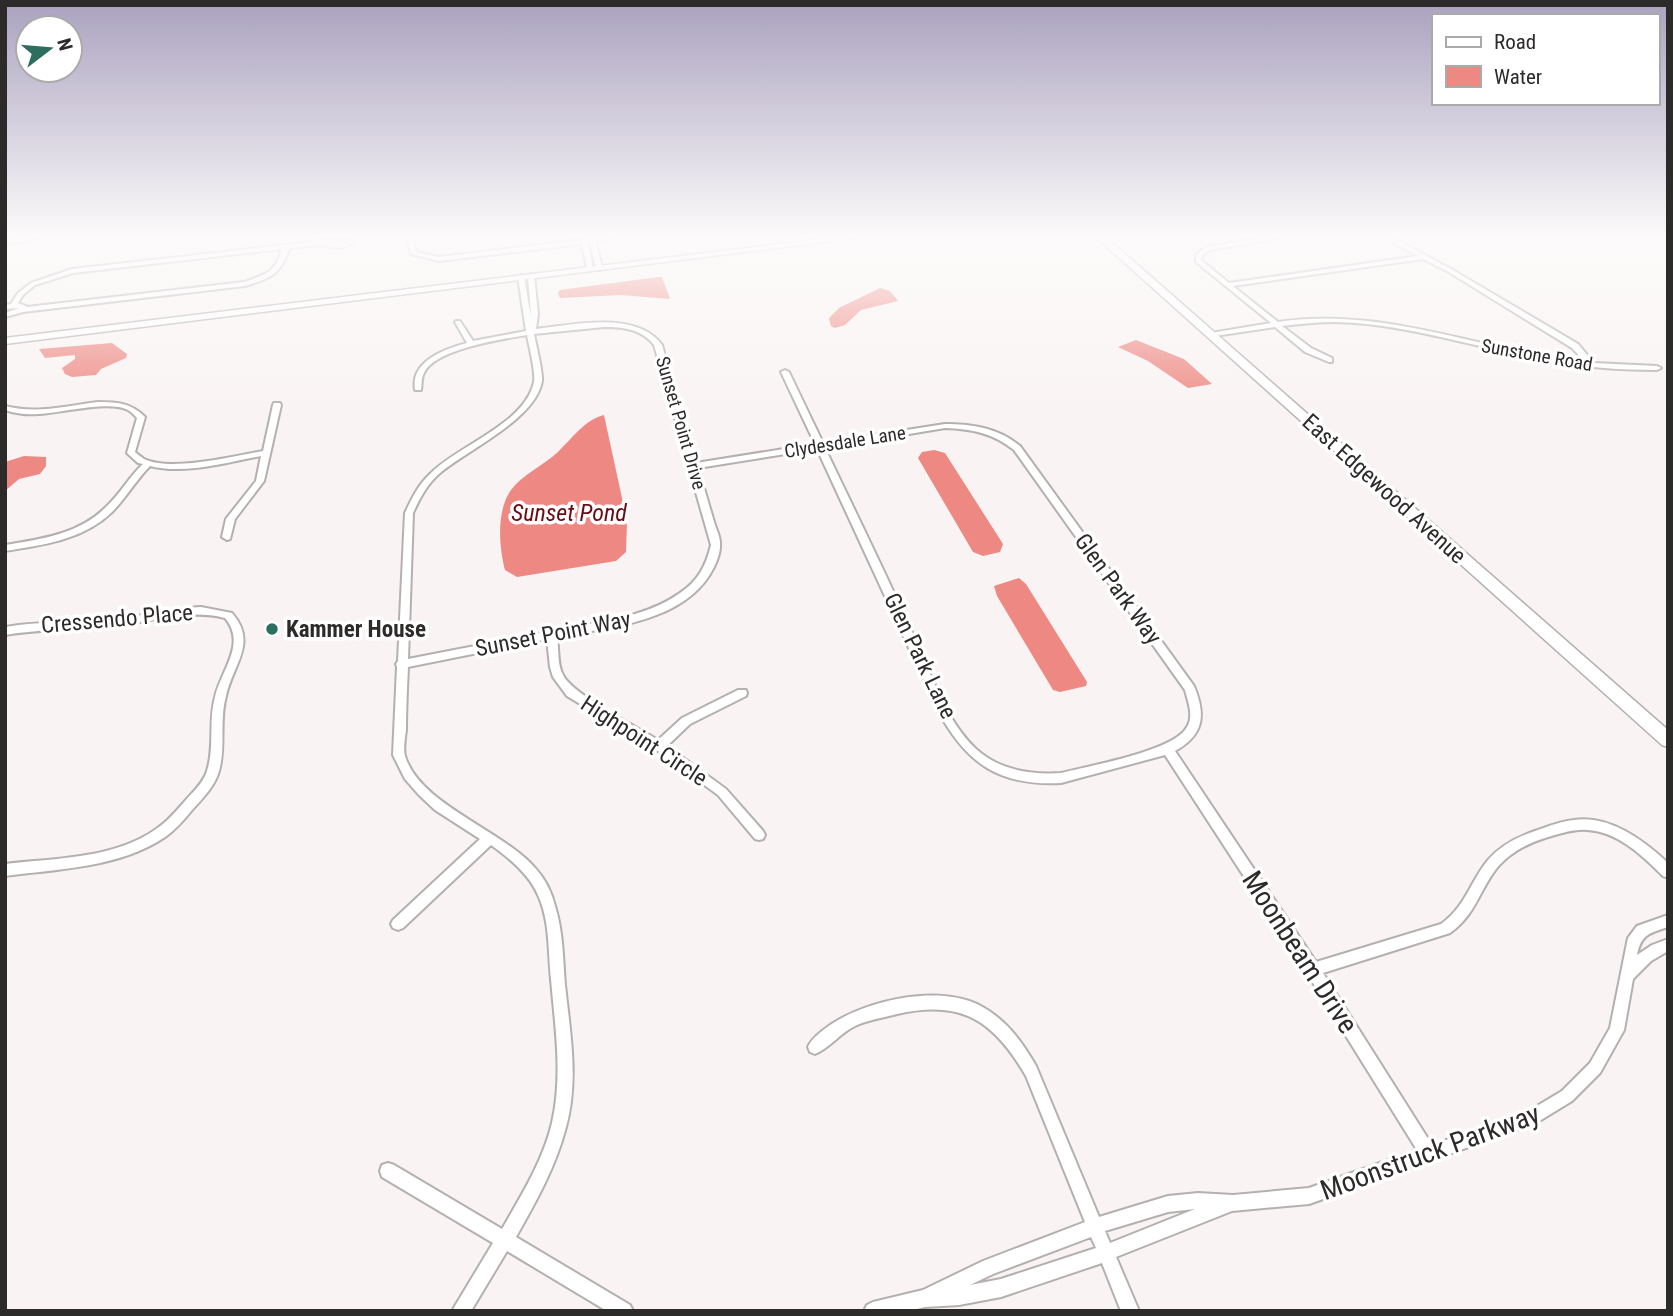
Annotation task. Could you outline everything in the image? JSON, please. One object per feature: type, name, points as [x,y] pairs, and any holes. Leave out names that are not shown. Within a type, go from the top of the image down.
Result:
[{"type":"street","points":[[5,315],[22,310],[114,299]]},
{"type":"street","points":[[5,341],[344,299]]},
{"type":"street","points":[[461,1311],[553,1152],[564,1099],[565,1073],[553,920],[548,900],[531,871],[419,790],[403,768],[398,738],[409,513],[414,497],[430,477],[530,402],[538,381],[532,334],[526,316],[526,299]]},
{"type":"street","name":"East Edgewood Avenue","points":[[1171,299],[1668,740]]},
{"type":"street","points":[[1245,299],[1308,349],[1329,360]]},
{"type":"street","points":[[1496,299],[1575,346],[1592,365]]},
{"type":"street","points":[[9,306],[23,306],[22,310]]},
{"type":"street","name":"Sunstone Road","points":[[1211,335],[1329,319],[1354,321],[1592,365],[1657,368]]},
{"type":"street","points":[[458,322],[470,342]]},
{"type":"street","name":"Sunset Point Drive","points":[[532,334],[615,325],[640,330],[652,337],[658,345],[716,545],[712,565],[702,587]]},
{"type":"street","points":[[418,388],[419,376],[428,363],[444,352],[470,342],[532,334]]},
{"type":"street","name":"Glen Park Lane","points":[[785,372],[946,715],[971,751],[1000,769],[1028,778],[1046,779],[1168,750]]},
{"type":"street","points":[[5,408],[23,414],[109,404],[129,408],[141,416],[131,453],[136,460],[147,465],[175,466],[267,453]]},
{"type":"street","points":[[227,537],[234,514],[257,488],[278,405]]},
{"type":"street","name":"Clydesdale Lane","points":[[694,466],[945,426],[973,427],[996,434]]},
{"type":"street","name":"Glen Park Way","points":[[996,434],[1017,448],[1190,689],[1196,702],[1197,717],[1193,730],[1184,741],[1168,750]]},
{"type":"street","points":[[5,548],[60,538],[88,526],[108,511],[136,474],[147,465]]},
{"type":"street","name":"Sunset Point Way","points":[[401,663],[645,615],[702,587]]},
{"type":"street","name":"Cressendo Place","points":[[5,631],[40,626],[118,622],[194,610],[228,615],[240,629],[240,643],[218,704],[212,775],[180,815],[160,834],[124,850],[102,856],[5,870]]},
{"type":"street","name":"Highpoint Circle","points":[[551,635],[558,677],[570,693],[659,746],[722,792],[759,835]]},
{"type":"street","points":[[659,746],[692,717],[742,693]]},
{"type":"street","name":"Moonbeam Drive","points":[[1168,750],[1313,970],[1429,1155]]},
{"type":"street","points":[[1313,970],[1432,935],[1454,923],[1472,904],[1490,868],[1499,857],[1526,839],[1576,825],[1603,822],[1637,845],[1668,872]]},
{"type":"street","points":[[398,924],[489,839]]},
{"type":"street","name":"Moonstruck Parkway","points":[[873,1311],[925,1298],[959,1296],[1001,1288],[1168,1204],[1198,1201],[1233,1203],[1309,1196],[1531,1118],[1550,1108],[1584,1082],[1617,1030],[1633,942],[1642,930],[1668,921]]},
{"type":"street","points":[[1629,974],[1636,964],[1658,948],[1668,945]]},
{"type":"street","points":[[815,1047],[846,1022],[908,1003],[945,1001],[980,1005],[1021,1051],[1130,1311]]},
{"type":"street","points":[[388,1171],[624,1311]]},
{"type":"street","name":"Moonstruck Parkway","points":[[925,1298],[989,1266],[1101,1240],[1233,1203]]},
{"type":"water","points":[[857,299],[898,301],[861,310],[845,325],[835,328],[831,326],[829,318],[839,308]]},
{"type":"water","points":[[1136,340],[1184,359],[1212,384],[1188,388],[1148,361],[1118,347]]},
{"type":"water","points":[[112,343],[127,354],[126,358],[101,369],[96,375],[72,377],[65,374],[62,368],[75,359],[75,355],[45,358],[39,349]]},
{"type":"water","name":"Sunset Pond","points":[[604,415],[627,521],[626,552],[616,561],[517,577],[505,570],[500,540],[501,518],[511,490],[558,452],[585,425]]},
{"type":"water","points":[[934,450],[945,453],[1003,544],[1000,552],[983,556],[973,552],[918,458],[922,452]]},
{"type":"water","points":[[24,456],[46,457],[46,466],[40,474],[19,479],[5,491],[5,462]]},
{"type":"water","points":[[1019,578],[1026,584],[1087,682],[1086,686],[1060,692],[1053,690],[997,596],[994,586]]},
{"type":"place","name":"Kammer House","points":[[272,629]]}]
